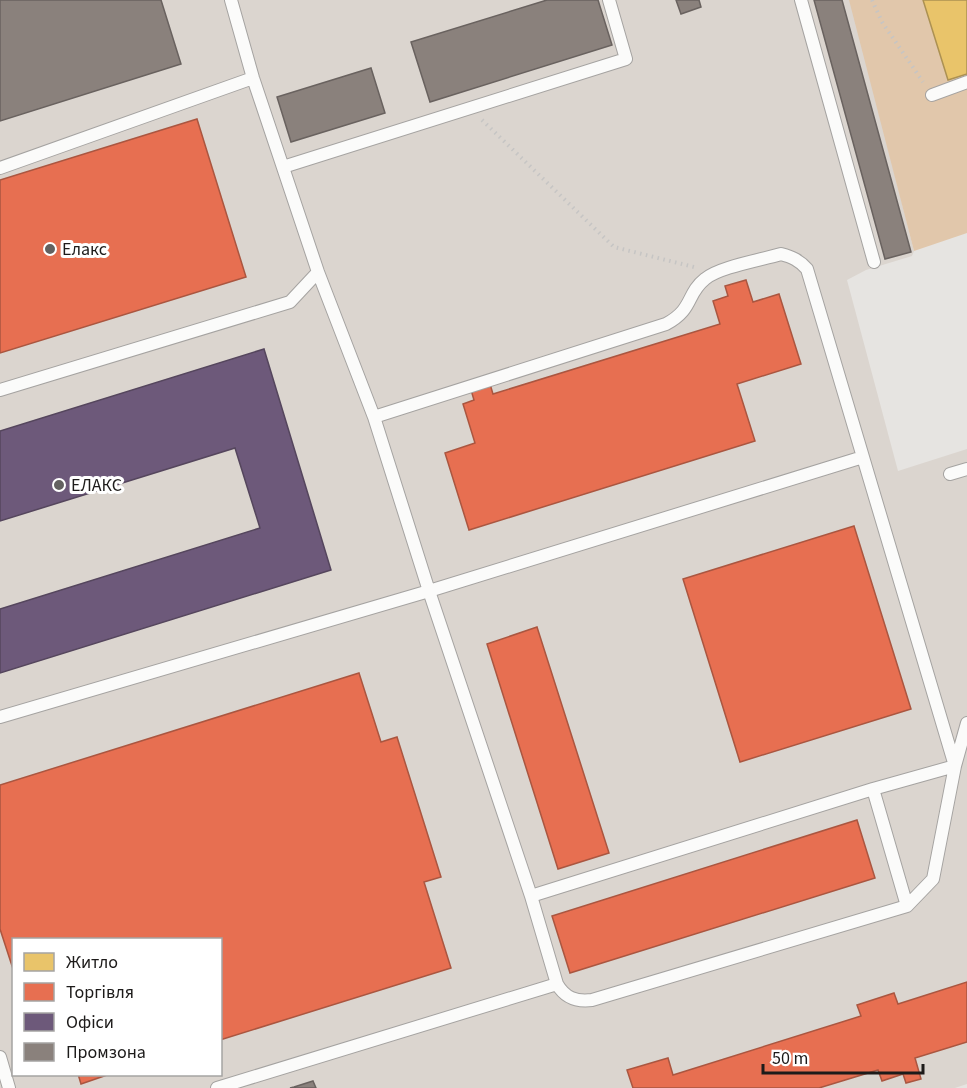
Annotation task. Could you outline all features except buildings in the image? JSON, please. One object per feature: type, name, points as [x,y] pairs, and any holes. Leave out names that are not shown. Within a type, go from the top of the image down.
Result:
[{"type":"lane","points":[[231,0],[253,78],[318,272],[374,417],[429,591],[531,896],[557,984],[568,997],[575,1000],[592,1000],[907,906],[933,879],[955,766],[967,723]]},
{"type":"lane","points":[[283,167],[626,59],[609,0]]},
{"type":"lane","points":[[801,0],[874,262]]},
{"type":"lane","points":[[0,168],[253,78]]},
{"type":"lane","points":[[932,95],[967,82]]},
{"type":"lane","points":[[374,417],[666,324],[686,310],[697,288],[716,272],[781,254],[800,261],[807,269],[955,766]]},
{"type":"lane","points":[[0,390],[290,302],[318,272]]},
{"type":"lane","points":[[0,717],[429,591],[863,457]]},
{"type":"lane","points":[[950,474],[967,468]]},
{"type":"lane","points":[[531,896],[873,789],[955,766]]},
{"type":"lane","points":[[873,789],[907,906]]},
{"type":"lane","points":[[217,1088],[557,984]]},
{"type":"lane","points":[[0,1057],[9,1088]]},
{"type":"path","points":[[872,0],[882,22],[932,95]]},
{"type":"path","points":[[471,109],[614,247],[716,272]]},
{"type":"shaded area","points":[[0,0],[851,0],[914,251],[912,256],[866,270],[847,280],[898,471],[967,449],[967,1084],[955,1088],[0,1088]]},
{"type":"shaded area","points":[[849,0],[923,0],[967,74],[967,233],[914,251]]},
{"type":"place","name":"Елакс","points":[[50,249]]},
{"type":"place","name":"ЕЛАКС","points":[[59,485]]}]
